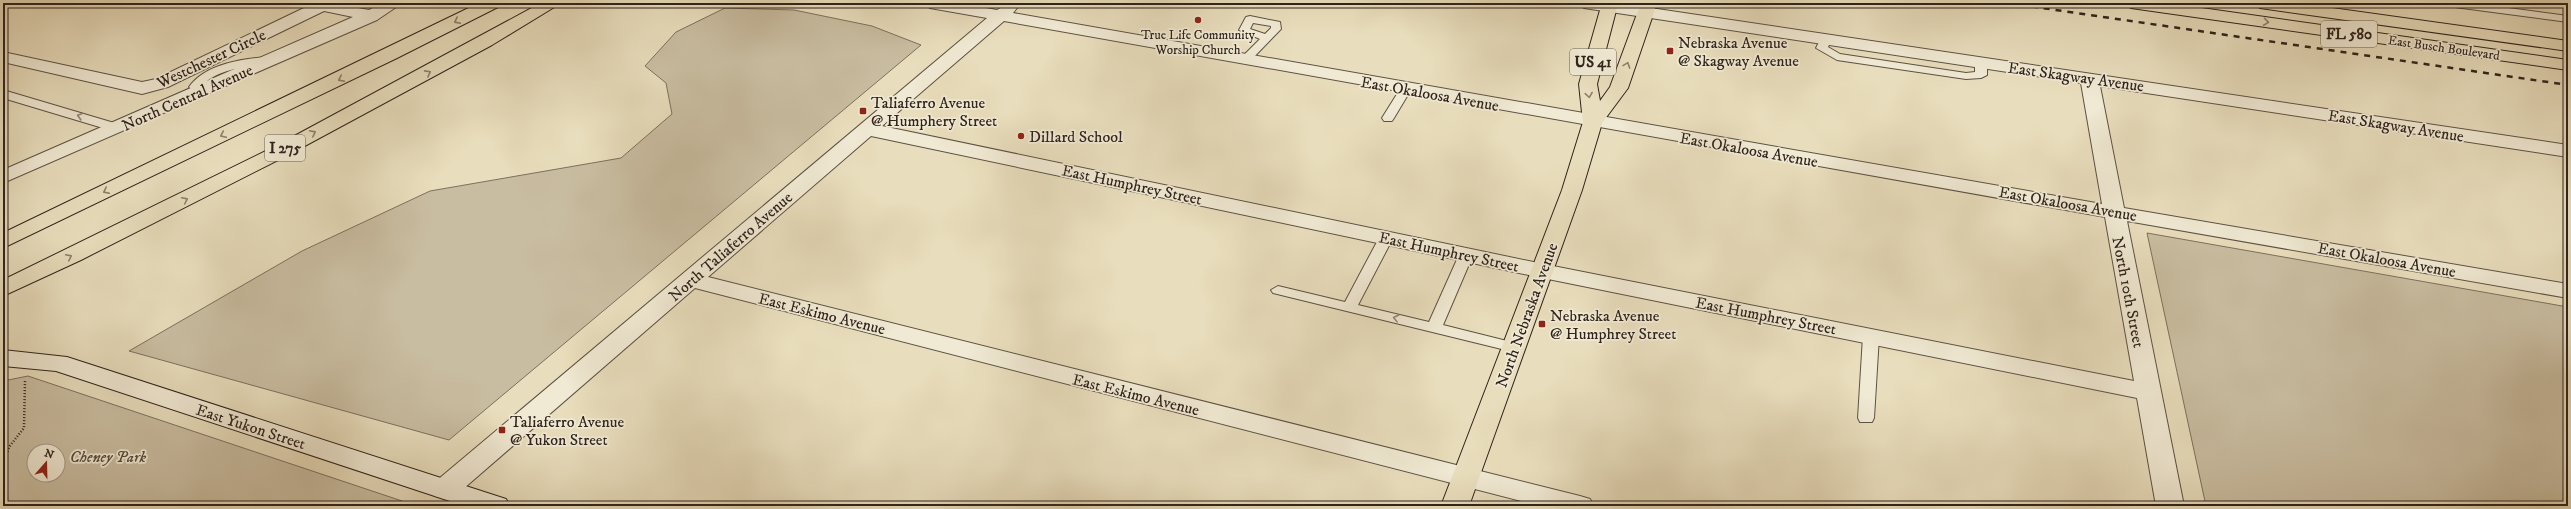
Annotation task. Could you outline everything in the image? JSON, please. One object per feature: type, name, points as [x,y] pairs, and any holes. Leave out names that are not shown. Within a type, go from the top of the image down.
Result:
[{"type":"main road","name":"I 275","points":[[3,241],[384,58],[492,3]]},
{"type":"main road","name":"I 275","points":[[3,289],[34,275],[329,126],[553,3]]},
{"type":"main road","name":"East Busch Boulevard","points":[[2131,3],[2568,65]]},
{"type":"main road","points":[[2190,3],[2228,8],[2281,4]]},
{"type":"main road","name":"East Busch Boulevard","points":[[2260,3],[2281,4],[2568,46]]},
{"type":"main road","name":"North Nebraska Avenue","points":[[1593,122],[1588,84],[1609,5]]},
{"type":"main road","name":"North Nebraska Avenue","points":[[1455,506],[1543,271],[1593,122],[1619,88],[1648,8]]},
{"type":"main road","points":[[2294,26],[2323,23],[2348,24],[2544,51],[2568,50]]},
{"type":"street","points":[[320,4],[371,16],[394,3]]},
{"type":"street","name":"East Okaloosa Avenue","points":[[930,3],[1008,9],[1246,60],[1593,122],[2568,291]]},
{"type":"street","name":"East Skagway Avenue","points":[[1584,3],[1648,8],[1825,40],[2089,78],[2568,151]]},
{"type":"street","name":"Westchester Circle","points":[[3,56],[142,88],[162,83],[320,4]]},
{"type":"street","name":"North Taliaferro Avenue","points":[[445,489],[692,280],[1008,9]]},
{"type":"street","name":"North Central Avenue","points":[[3,177],[371,16]]},
{"type":"street","name":"North 10th Street","points":[[2089,78],[2170,506]]},
{"type":"street","name":"East Humphrey Street","points":[[868,129],[1543,271],[2148,392]]},
{"type":"street","name":"East Eskimo Avenue","points":[[692,280],[1580,506]]},
{"type":"street","name":"East Yukon Street","points":[[3,358],[58,363],[496,506]]},
{"type":"lane","points":[[2447,3],[2568,19]]},
{"type":"lane","points":[[1246,60],[1267,38]]},
{"type":"lane","points":[[1388,118],[1406,88]]},
{"type":"lane","points":[[3,94],[117,128]]},
{"type":"lane","points":[[1349,307],[1386,238]]},
{"type":"lane","points":[[1434,328],[1466,255]]},
{"type":"lane","points":[[1278,290],[1514,347]]},
{"type":"lane","points":[[1866,418],[1871,336]]},
{"type":"path","points":[[3,466],[9,447],[24,428],[26,412],[25,372]]},
{"type":"green space","points":[[725,8],[794,10],[872,26],[921,45],[449,440],[129,351],[302,251],[430,191],[621,158],[672,114],[666,83],[645,66],[676,32]]},
{"type":"green space","points":[[2147,233],[2568,307],[2568,506],[2206,506]]},
{"type":"green space","name":"Cheney Park","points":[[28,376],[417,506],[3,506],[3,381]]},
{"type":"railway","points":[[2008,3],[2568,85]]},
{"type":"place","name":"True Life Community Worship Church","points":[[1198,20]]},
{"type":"place","name":"Nebraska Avenue @ Skagway Avenue","points":[[1670,51]]},
{"type":"place","name":"Taliaferro Avenue @ Humphery Street","points":[[863,111]]},
{"type":"place","name":"Dillard School","points":[[1021,136]]},
{"type":"place","name":"Nebraska Avenue @ Humphrey Street","points":[[1542,324]]},
{"type":"place","name":"Taliaferro Avenue @ Yukon Street","points":[[502,430]]}]
